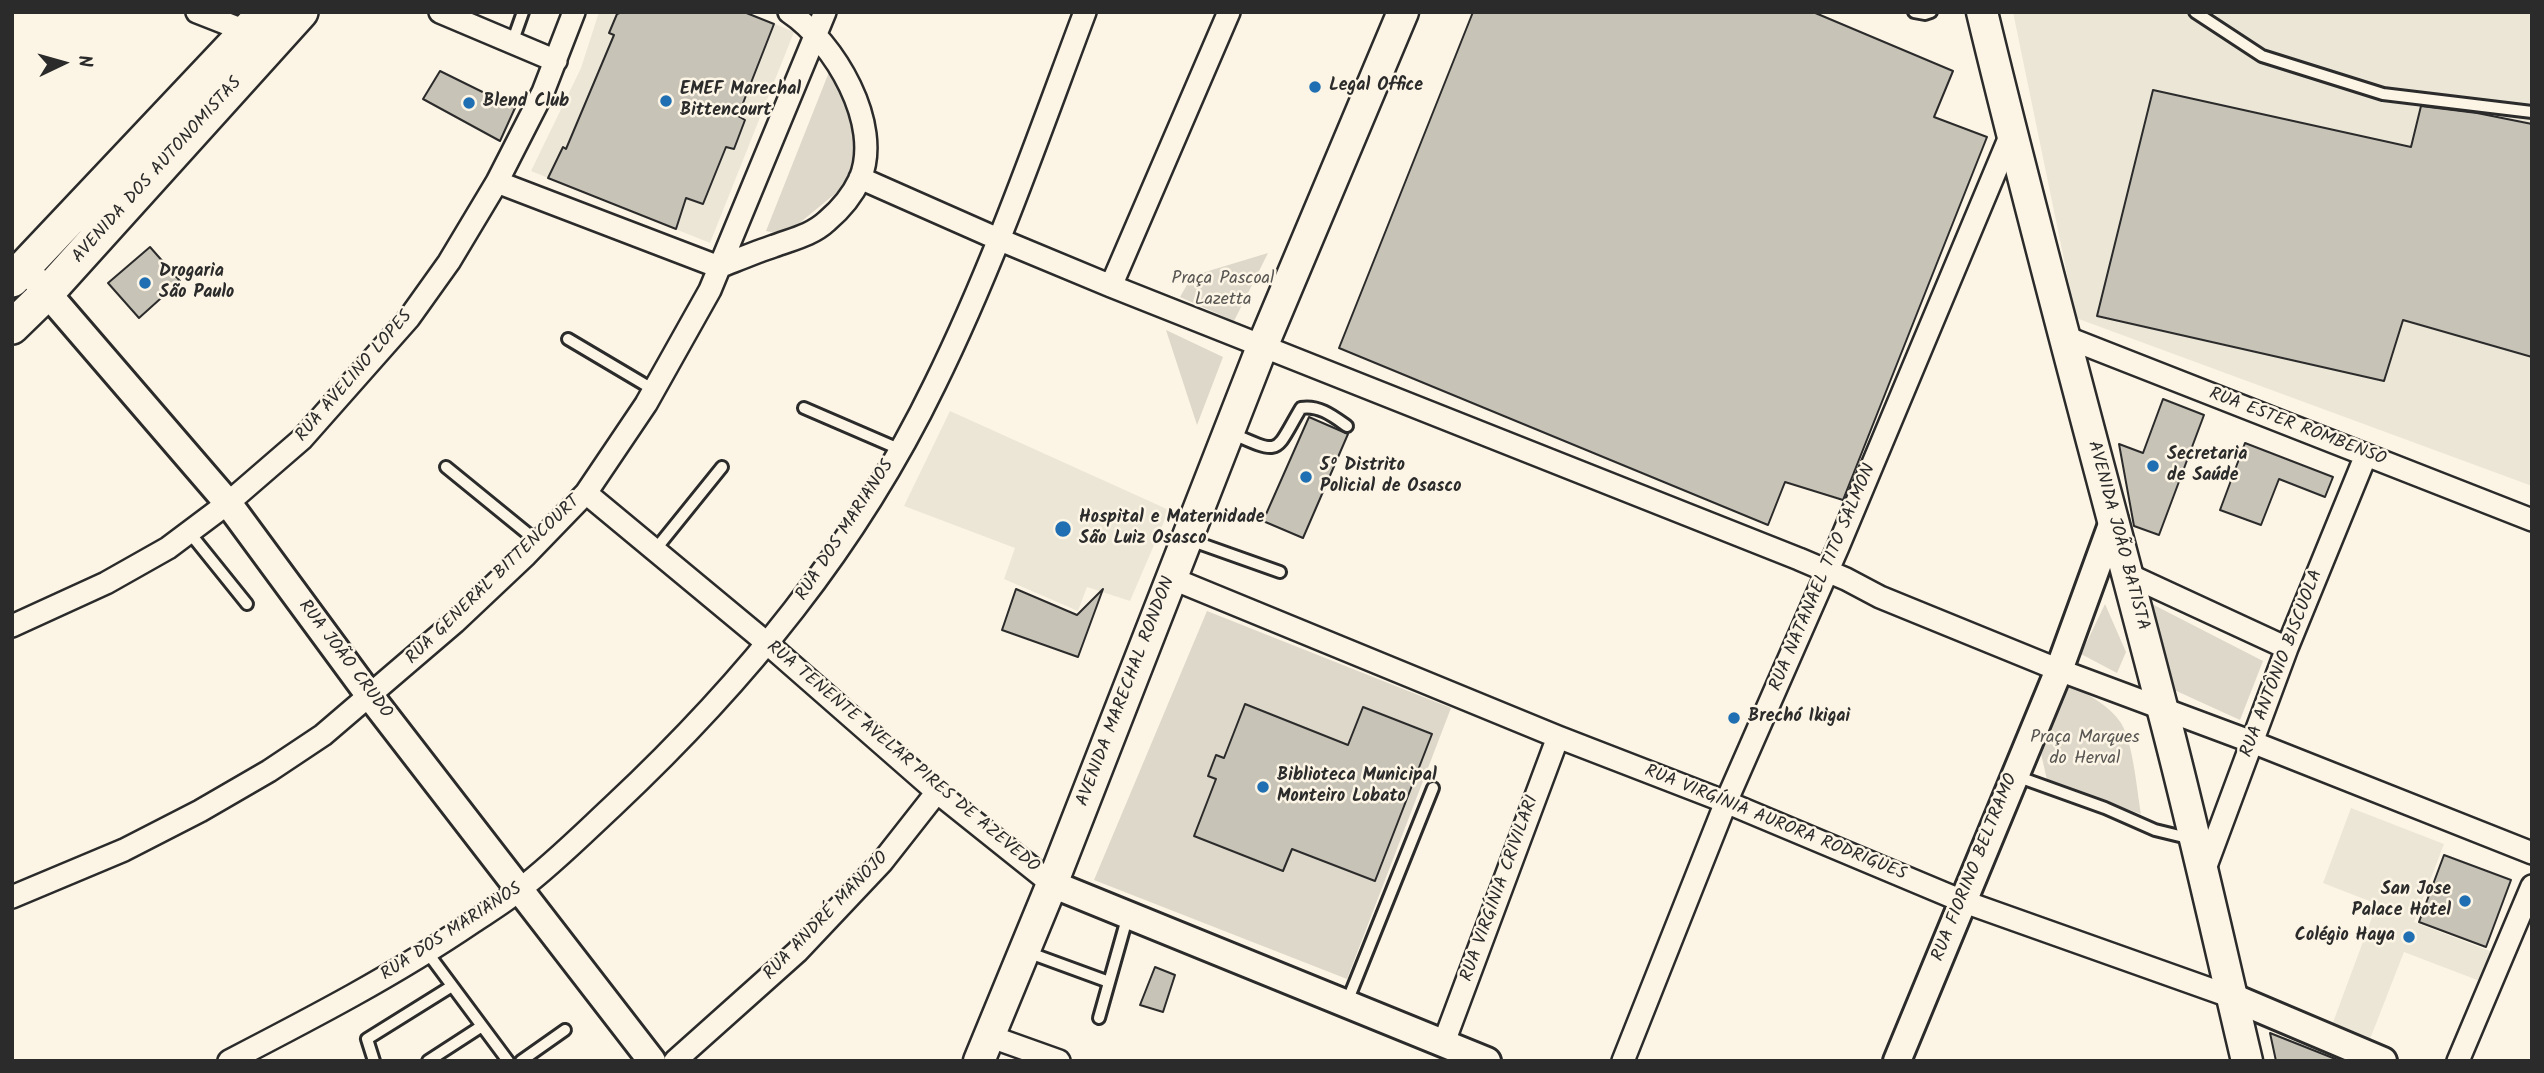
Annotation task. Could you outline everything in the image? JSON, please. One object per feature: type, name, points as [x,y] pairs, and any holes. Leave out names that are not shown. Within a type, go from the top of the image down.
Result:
[{"type":"main road","name":"AVENIDA DOS AUTONOMISTAS","points":[[12,327],[48,292],[301,12]]},
{"type":"main road","name":"AVENIDA MARECHAL RONDON","points":[[984,1048],[1052,884],[1262,347],[1403,12]]},
{"type":"main road","name":"AVENIDA JOÃO BATISTA","points":[[1982,12],[2063,336],[2163,709],[2247,1061]]},
{"type":"main road","name":"AVENIDA DOS AUTONOMISTAS","points":[[18,274],[256,22]]},
{"type":"street","points":[[197,12],[256,22]]},
{"type":"street","points":[[440,12],[556,61]]},
{"type":"street","name":"RUA AVELINO LOPES","points":[[12,626],[106,583],[168,548],[228,503],[302,439],[409,318],[449,262],[497,182],[543,93],[574,12]]},
{"type":"street","points":[[497,182],[719,267],[810,234],[827,222],[845,203],[860,178],[865,150],[858,100],[845,74],[814,34],[789,12]]},
{"type":"street","name":"RUA GENERAL BITTENCOURT","points":[[12,897],[124,850],[200,811],[323,736],[455,622],[586,493],[654,390],[704,301],[825,12]]},
{"type":"street","name":"RUA DOS MARIANOS","points":[[229,1061],[356,995],[519,891],[675,748],[768,644],[825,570],[876,491],[935,384],[998,239],[1085,12]]},
{"type":"street","points":[[1111,286],[1229,12]]},
{"type":"street","name":"RUA NATANAEL TITO SALMON","points":[[1623,1061],[1726,802],[1828,572],[2011,134]]},
{"type":"street","points":[[860,178],[1111,286],[1828,572],[1880,597],[2059,670],[2252,742],[2532,852]]},
{"type":"street","name":"RUA JOÃO CRUDO","points":[[18,274],[48,292],[228,503],[370,696],[652,1061]]},
{"type":"street","name":"RUA ESTER ROMBENSO","points":[[2063,336],[2532,520]]},
{"type":"street","name":"RUA ANTÔNIO BISCUOLA","points":[[2203,875],[2287,648],[2366,455]]},
{"type":"street","name":"RUA TENENTE AVELAR PIRES DE AZEVEDO","points":[[586,493],[768,644],[937,792],[1052,884],[1487,1061]]},
{"type":"street","name":"RUA FIORINO BELTRAMO","points":[[1897,1061],[2059,670],[2114,519]]},
{"type":"street","points":[[2127,575],[2287,648]]},
{"type":"street","name":"RUA VIRGÍNIA AURORA RODRIGUES","points":[[1171,578],[1559,737],[1726,802],[1962,901],[2232,997],[2383,1061]]},
{"type":"street","name":"RUA VIRGÍNIA CRIVILARI","points":[[1444,1042],[1559,737]]},
{"type":"street","name":"RUA ANDRÉ MANOJO","points":[[675,1061],[797,952],[882,862],[937,792]]},
{"type":"street","points":[[2458,1061],[2532,886]]},
{"type":"street","points":[[984,1048],[1059,1061]]},
{"type":"lane","points":[[512,43],[523,12]]},
{"type":"lane","points":[[1914,12],[1931,12]]},
{"type":"lane","points":[[2195,12],[2262,56],[2383,94],[2532,112]]},
{"type":"lane","points":[[568,339],[654,390]]},
{"type":"lane","points":[[1228,432],[1262,447],[1274,448],[1282,443],[1301,408],[1308,407],[1318,408],[1347,426]]},
{"type":"lane","points":[[804,408],[899,449]]},
{"type":"lane","points":[[446,467],[538,542]]},
{"type":"lane","points":[[655,550],[722,467]]},
{"type":"lane","points":[[189,532],[247,604]]},
{"type":"lane","points":[[1186,539],[1280,572]]},
{"type":"lane","points":[[2014,775],[2105,808],[2155,830],[2194,840]]},
{"type":"lane","points":[[1347,1002],[1433,788]]},
{"type":"lane","points":[[1099,1018],[1128,915]]},
{"type":"lane","points":[[1024,951],[1109,982]]},
{"type":"lane","points":[[427,952],[508,1061]]},
{"type":"lane","points":[[373,1061],[367,1039],[452,986]]},
{"type":"lane","points":[[428,1061],[482,1026]]},
{"type":"lane","points":[[521,1061],[565,1030]]},
{"type":"shaded area","name":"EMEF Marechal Bittencourt","points":[[599,12],[747,12],[794,32],[710,243],[531,171],[581,68]]},
{"type":"shaded area","points":[[2013,12],[2532,12],[2532,486],[2076,318]]},
{"type":"shaded area","name":"Hospital e Maternidade São Luiz Osasco","points":[[950,411],[1169,510],[1130,601],[1087,587],[1078,611],[1004,579],[1015,548],[904,506]]},
{"type":"shaded area","name":"Colégio Haya","points":[[2351,808],[2444,844],[2414,922],[2495,953],[2485,983],[2404,952],[2370,1039],[2332,1025],[2377,904],[2323,883]]},
{"type":"green space","points":[[829,72],[853,105],[857,148],[849,177],[842,188],[785,235],[766,231]]},
{"type":"green space","name":"Praça Pascoal Lazetta","points":[[1268,253],[1234,321],[1180,297],[1192,276]]},
{"type":"green space","name":"Praça Pascoal Lazetta","points":[[1166,330],[1223,357],[1197,425]]},
{"type":"green space","name":"Praça Marques do Herval","points":[[2148,602],[2263,661],[2240,720],[2172,689]]},
{"type":"green space","points":[[2105,604],[2126,652],[2117,673],[2081,654]]},
{"type":"green space","points":[[1207,611],[1451,708],[1347,979],[1094,880]]},
{"type":"green space","name":"Praça Marques do Herval","points":[[2068,685],[2104,705],[2121,723],[2132,754],[2141,814],[2047,780],[2040,749]]},
{"type":"building","name":"EMEF Marechal Bittencourt","points":[[744,12],[774,24],[738,116],[745,120],[734,149],[726,147],[703,204],[686,198],[676,229],[548,178],[563,147],[566,149],[614,35],[609,33],[617,14]]},
{"type":"building","points":[[1473,12],[1813,12],[1953,71],[1934,117],[1987,137],[1843,500],[1785,482],[1768,525],[1339,348]]},
{"type":"building","name":"Blend Club","points":[[440,71],[515,108],[500,141],[423,99]]},
{"type":"building","points":[[2153,90],[2411,147],[2421,106],[2532,124],[2532,357],[2403,320],[2384,381],[2097,316]]},
{"type":"building","points":[[150,247],[180,281],[139,318],[108,283]]},
{"type":"building","name":"Secretaria de Saúde","points":[[2163,399],[2204,415],[2159,535],[2134,526],[2119,444],[2143,453]]},
{"type":"building","name":"5º Distrito Policial de Osasco","points":[[1309,417],[1348,434],[1303,538],[1263,521]]},
{"type":"building","points":[[2245,443],[2333,477],[2325,497],[2279,479],[2261,525],[2220,510]]},
{"type":"building","points":[[1016,589],[1077,615],[1103,589],[1078,657],[1002,630]]},
{"type":"building","name":"Biblioteca Municipal Monteiro Lobato","points":[[1245,704],[1348,745],[1363,707],[1432,734],[1375,881],[1292,849],[1283,871],[1194,836],[1216,779],[1208,776],[1216,755],[1224,758]]},
{"type":"building","name":"San Jose Palace Hotel","points":[[2444,855],[2511,880],[2486,947],[2419,922]]},
{"type":"building","points":[[1155,967],[1175,975],[1163,1012],[1140,1005]]},
{"type":"building","points":[[2270,1033],[2338,1060],[2338,1061],[2276,1061]]},
{"type":"place","name":"Legal Office","points":[[1315,87]]},
{"type":"place","name":"EMEF Marechal Bittencourt","points":[[666,101]]},
{"type":"place","name":"Blend Club","points":[[469,103]]},
{"type":"place","name":"Drogaria São Paulo","points":[[145,283]]},
{"type":"place","name":"Secretaria de Saúde","points":[[2153,466]]},
{"type":"place","name":"5º Distrito Policial de Osasco","points":[[1306,477]]},
{"type":"place","name":"Hospital e Maternidade São Luiz Osasco","points":[[1063,529]]},
{"type":"place","name":"Brechó Ikigai","points":[[1734,718]]},
{"type":"place","name":"Biblioteca Municipal Monteiro Lobato","points":[[1263,787]]},
{"type":"place","name":"San Jose Palace Hotel","points":[[2465,901]]},
{"type":"place","name":"Colégio Haya","points":[[2409,937]]}]
